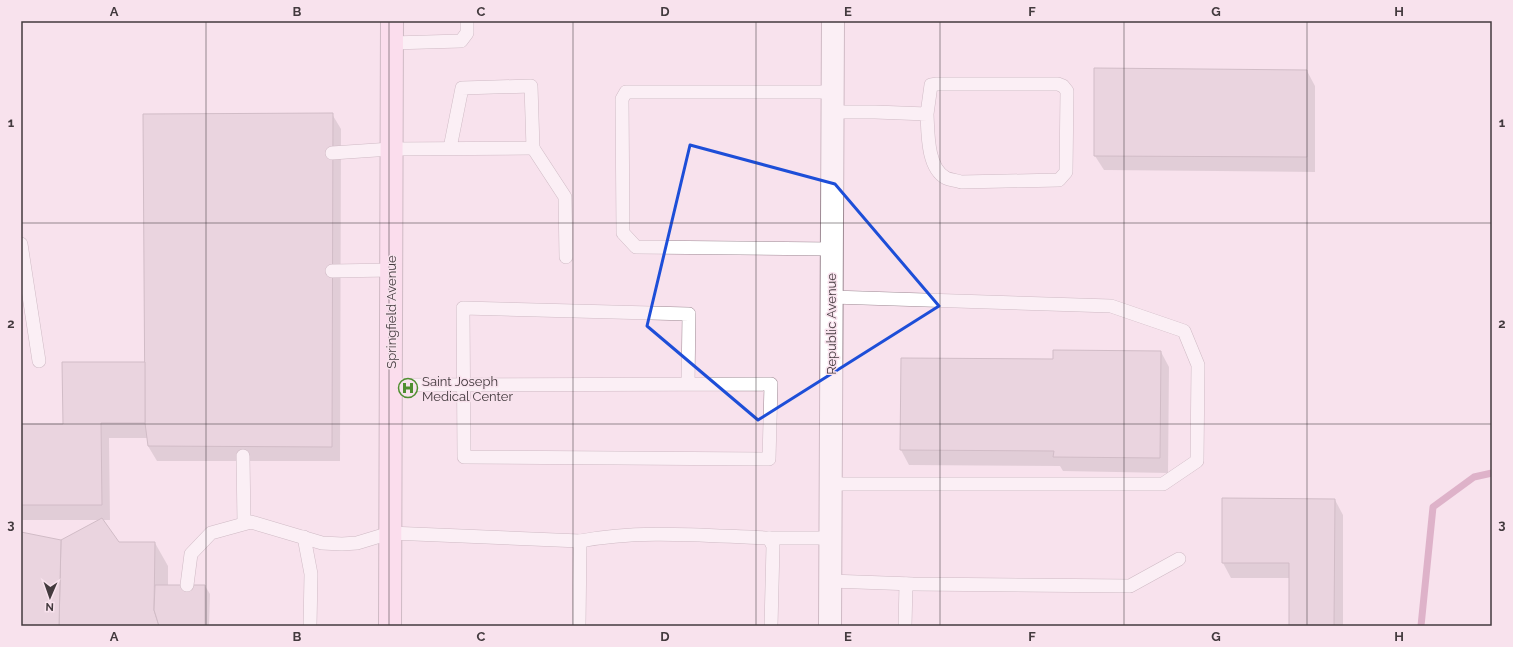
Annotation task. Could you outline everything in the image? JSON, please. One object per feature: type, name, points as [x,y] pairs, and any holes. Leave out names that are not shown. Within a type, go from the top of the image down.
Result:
[{"type":"street","name":"Springfield Avenue","points":[[390,626],[392,21]]},
{"type":"street","name":"Republic Avenue","points":[[830,626],[833,21]]},
{"type":"lane","points":[[392,43],[461,41],[467,33],[467,21]]},
{"type":"lane","points":[[1058,84],[1063,86],[1067,91],[1066,172],[1059,180],[961,182],[946,178],[935,169],[928,142],[927,114],[931,85],[1058,84]]},
{"type":"lane","points":[[450,148],[462,88],[531,86],[533,148],[565,197],[566,257]]},
{"type":"lane","points":[[832,249],[636,246],[623,233],[622,99],[626,92],[832,102],[875,112],[927,114]]},
{"type":"lane","points":[[332,153],[391,149],[533,148]]},
{"type":"lane","points":[[21,244],[39,361]]},
{"type":"lane","points":[[332,271],[391,270]]},
{"type":"lane","points":[[831,484],[1163,484],[1197,462],[1198,365],[1184,331],[1111,306],[832,296]]},
{"type":"lane","points":[[390,385],[464,385],[688,384],[771,384],[769,459],[464,457],[464,385],[463,308],[689,314],[688,384]]},
{"type":"lane","points":[[243,456],[244,523]]},
{"type":"lane","points":[[187,585],[191,554],[211,533],[251,522],[322,543],[342,544],[357,543],[390,533],[580,541],[609,536],[675,535],[830,538]]},
{"type":"lane","points":[[304,537],[311,574],[310,626]]},
{"type":"lane","points":[[769,538],[773,546],[771,626]]},
{"type":"lane","points":[[579,626],[580,541]]},
{"type":"lane","points":[[830,581],[906,584],[1130,586],[1179,560]]},
{"type":"lane","points":[[904,626],[906,584]]},
{"type":"highlighted area","points":[[690,145],[835,184],[939,306],[758,420],[647,326]]},
{"type":"building","points":[[1094,68],[1307,70],[1307,157],[1094,156]]},
{"type":"building","points":[[333,113],[332,447],[148,446],[145,423],[143,114]]},
{"type":"building","points":[[1053,350],[1161,351],[1160,458],[1053,457],[1054,451],[900,450],[901,358],[1053,359]]},
{"type":"building","points":[[62,362],[145,362],[145,423],[101,423],[102,505],[21,505],[21,424],[63,424]]},
{"type":"building","points":[[1222,498],[1335,499],[1334,626],[1289,626],[1289,563],[1222,563]]},
{"type":"building","points":[[102,518],[119,542],[155,542],[154,610],[159,626],[59,626],[61,540]]},
{"type":"building","points":[[21,532],[61,540],[59,626],[21,626]]},
{"type":"building","points":[[155,585],[205,585],[205,626],[159,626],[154,610]]},
{"type":"waterway","points":[[1421,626],[1433,507],[1474,477],[1492,473]]},
{"type":"place","name":"Saint Joseph Medical Center","points":[[408,388]]}]
